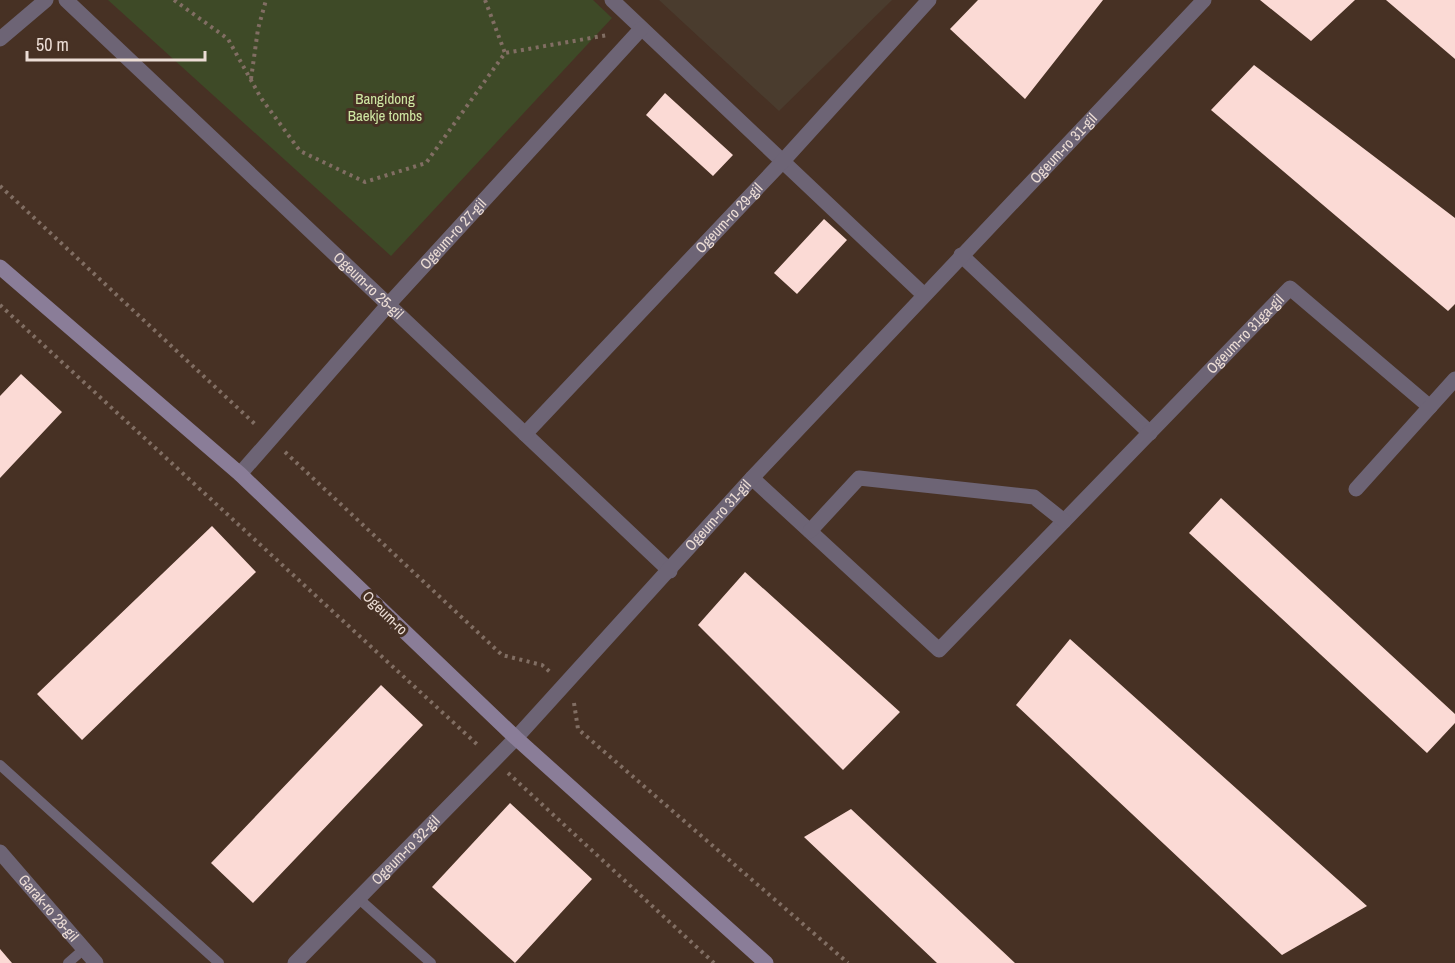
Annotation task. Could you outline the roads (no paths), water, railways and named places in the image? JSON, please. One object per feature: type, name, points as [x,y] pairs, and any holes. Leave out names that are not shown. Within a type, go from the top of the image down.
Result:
[{"type":"main road","name":"Ogeum-ro","points":[[0,267],[240,474],[516,738],[766,963]]},
{"type":"street","points":[[0,39],[46,0]]},
{"type":"street","name":"Ogeum-ro 25-gil","points":[[66,0],[670,571]]},
{"type":"street","points":[[612,0],[924,295]]},
{"type":"street","name":"Ogeum-ro 29-gil","points":[[525,434],[782,162],[929,0]]},
{"type":"street","name":"Ogeum-ro 31-gil","points":[[516,738],[752,478],[1204,0]]},
{"type":"street","name":"Ogeum-ro 27-gil","points":[[240,474],[388,305],[641,29]]},
{"type":"street","points":[[961,255],[1150,433]]},
{"type":"street","name":"Ogeum-ro 31ga-gil","points":[[752,478],[939,650],[1290,288],[1430,407]]},
{"type":"street","points":[[1356,489],[1455,379]]},
{"type":"street","points":[[810,531],[860,478],[1034,497],[1064,521]]},
{"type":"street","name":"Ogeum-ro 32-gil","points":[[295,963],[516,738]]},
{"type":"street","name":"Garak-ro 28-gil","points":[[0,852],[96,963]]},
{"type":"lane","points":[[0,765],[219,963]]},
{"type":"lane","points":[[358,898],[431,963]]},
{"type":"lane","points":[[68,963],[84,949]]},
{"type":"park label","name":"Bangidong Baekje tombs","points":[[385,108]]}]
